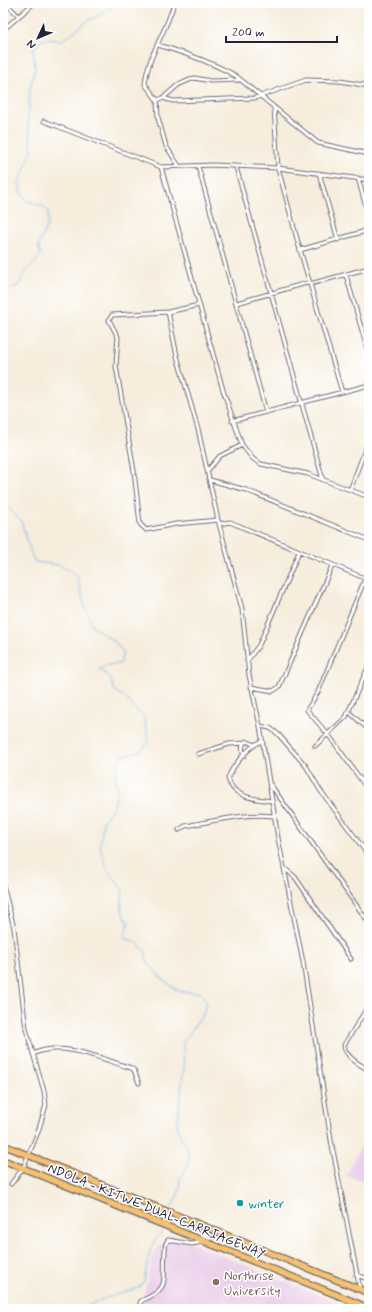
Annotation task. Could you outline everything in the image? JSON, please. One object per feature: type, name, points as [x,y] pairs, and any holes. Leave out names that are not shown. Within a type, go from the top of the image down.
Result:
[{"type":"highway","name":"NDOLA - KITWE DUAL-CARRIAGEWAY","points":[[3,1145],[369,1293]]},
{"type":"highway","name":"NDOLA - KITWE DUAL-CARRIAGEWAY","points":[[3,1160],[369,1308]]},
{"type":"street","points":[[5,3],[19,16]]},
{"type":"street","points":[[3,30],[34,3]]},
{"type":"street","points":[[174,3],[158,45],[149,61],[145,84],[147,89],[157,100],[158,118],[166,146],[179,166]]},
{"type":"street","points":[[158,45],[217,66],[262,96],[318,142],[369,154]]},
{"type":"street","points":[[157,100],[163,98],[178,85],[194,78],[211,81],[240,80]]},
{"type":"street","points":[[163,98],[173,101],[252,99],[278,88],[306,80],[326,80],[369,86]]},
{"type":"street","points":[[274,107],[278,168],[300,250],[342,392]]},
{"type":"street","points":[[44,120],[161,167],[198,166],[278,168],[369,180]]},
{"type":"street","points":[[198,166],[266,412]]},
{"type":"street","points":[[161,167],[232,421],[242,444],[253,458],[261,464],[308,474],[369,497]]},
{"type":"street","points":[[236,167],[323,480]]},
{"type":"street","points":[[319,173],[338,240]]},
{"type":"street","points":[[358,178],[369,218]]},
{"type":"street","points":[[300,250],[369,230]]},
{"type":"street","points":[[237,303],[369,268]]},
{"type":"street","points":[[346,275],[369,355]]},
{"type":"street","points":[[199,305],[168,312],[132,313],[112,315],[110,317],[118,337],[116,366],[134,471],[138,519],[140,524],[146,530],[176,524],[230,522],[332,566],[369,580]]},
{"type":"street","points":[[168,312],[177,356],[195,416],[219,522],[242,609],[251,687],[260,726],[274,816],[303,962],[328,1119],[360,1290]]},
{"type":"street","points":[[232,421],[369,385]]},
{"type":"street","points":[[350,490],[369,438]]},
{"type":"street","points":[[208,470],[220,456],[242,444]]},
{"type":"street","points":[[210,480],[246,490],[369,540]]},
{"type":"street","points":[[247,662],[259,645],[299,552]]},
{"type":"street","points":[[251,687],[273,691],[279,688],[332,566]]},
{"type":"street","points":[[365,579],[318,692],[308,710],[369,791]]},
{"type":"street","points":[[315,746],[342,723],[350,712],[369,665]]},
{"type":"street","points":[[350,712],[369,730]]},
{"type":"street","points":[[260,726],[270,728],[278,734],[306,766],[320,790],[369,856]]},
{"type":"street","points":[[198,754],[229,744],[244,743],[246,741],[254,745]]},
{"type":"street","points":[[262,741],[254,745],[231,770],[228,778],[229,785],[247,798],[272,801]]},
{"type":"street","points":[[244,743],[242,748],[244,756]]},
{"type":"street","points":[[269,783],[369,923]]},
{"type":"street","points":[[179,830],[185,826],[226,818],[258,815],[274,816]]},
{"type":"street","points":[[284,868],[295,877],[351,959]]},
{"type":"street","points":[[3,885],[14,928],[24,1018],[44,1091],[46,1105],[38,1132],[23,1168],[11,1184]]},
{"type":"street","points":[[369,1005],[344,1045],[344,1049],[350,1056],[369,1070]]},
{"type":"street","points":[[33,1054],[47,1049],[90,1054],[131,1068],[134,1070],[139,1083]]},
{"type":"street","points":[[138,1309],[141,1301],[157,1294],[163,1286],[165,1248],[168,1240],[192,1244],[205,1242]]},
{"type":"street","points":[[356,1275],[369,1279]]},
{"type":"shaded area","points":[[369,1131],[369,1183],[346,1176]]},
{"type":"shaded area","name":"Northrise University","points":[[170,1234],[352,1309],[141,1309],[153,1254]]},
{"type":"waterway","points":[[3,288],[10,289],[19,285],[26,272],[41,254],[38,246],[48,223],[48,212],[43,206],[27,201],[21,193],[19,183],[32,150],[28,124],[30,88],[35,68],[33,50],[40,41],[49,39],[62,41],[87,21],[110,10],[111,3]]},
{"type":"waterway","points":[[3,502],[21,521],[35,562],[59,565],[77,575],[84,604],[93,627],[115,642],[123,652],[120,664],[106,665],[99,670],[110,678],[114,690],[125,698],[144,718],[149,742],[140,751],[122,756],[115,770],[117,788],[115,804],[103,822],[100,848],[108,871],[123,890],[121,903],[122,911],[129,922],[124,938],[136,942],[145,950],[147,961],[161,978],[178,991],[201,993],[206,1001],[204,1012],[183,1043],[184,1069],[177,1125],[181,1138],[188,1148],[189,1157],[188,1166],[179,1180],[181,1187],[172,1208]]},
{"type":"waterway","points":[[81,1309],[98,1301],[140,1287],[144,1281],[149,1254],[155,1240],[163,1231]]},
{"type":"place","name":"winter","points":[[240,1203]]},
{"type":"place","name":"Northrise University","points":[[216,1282]]}]
